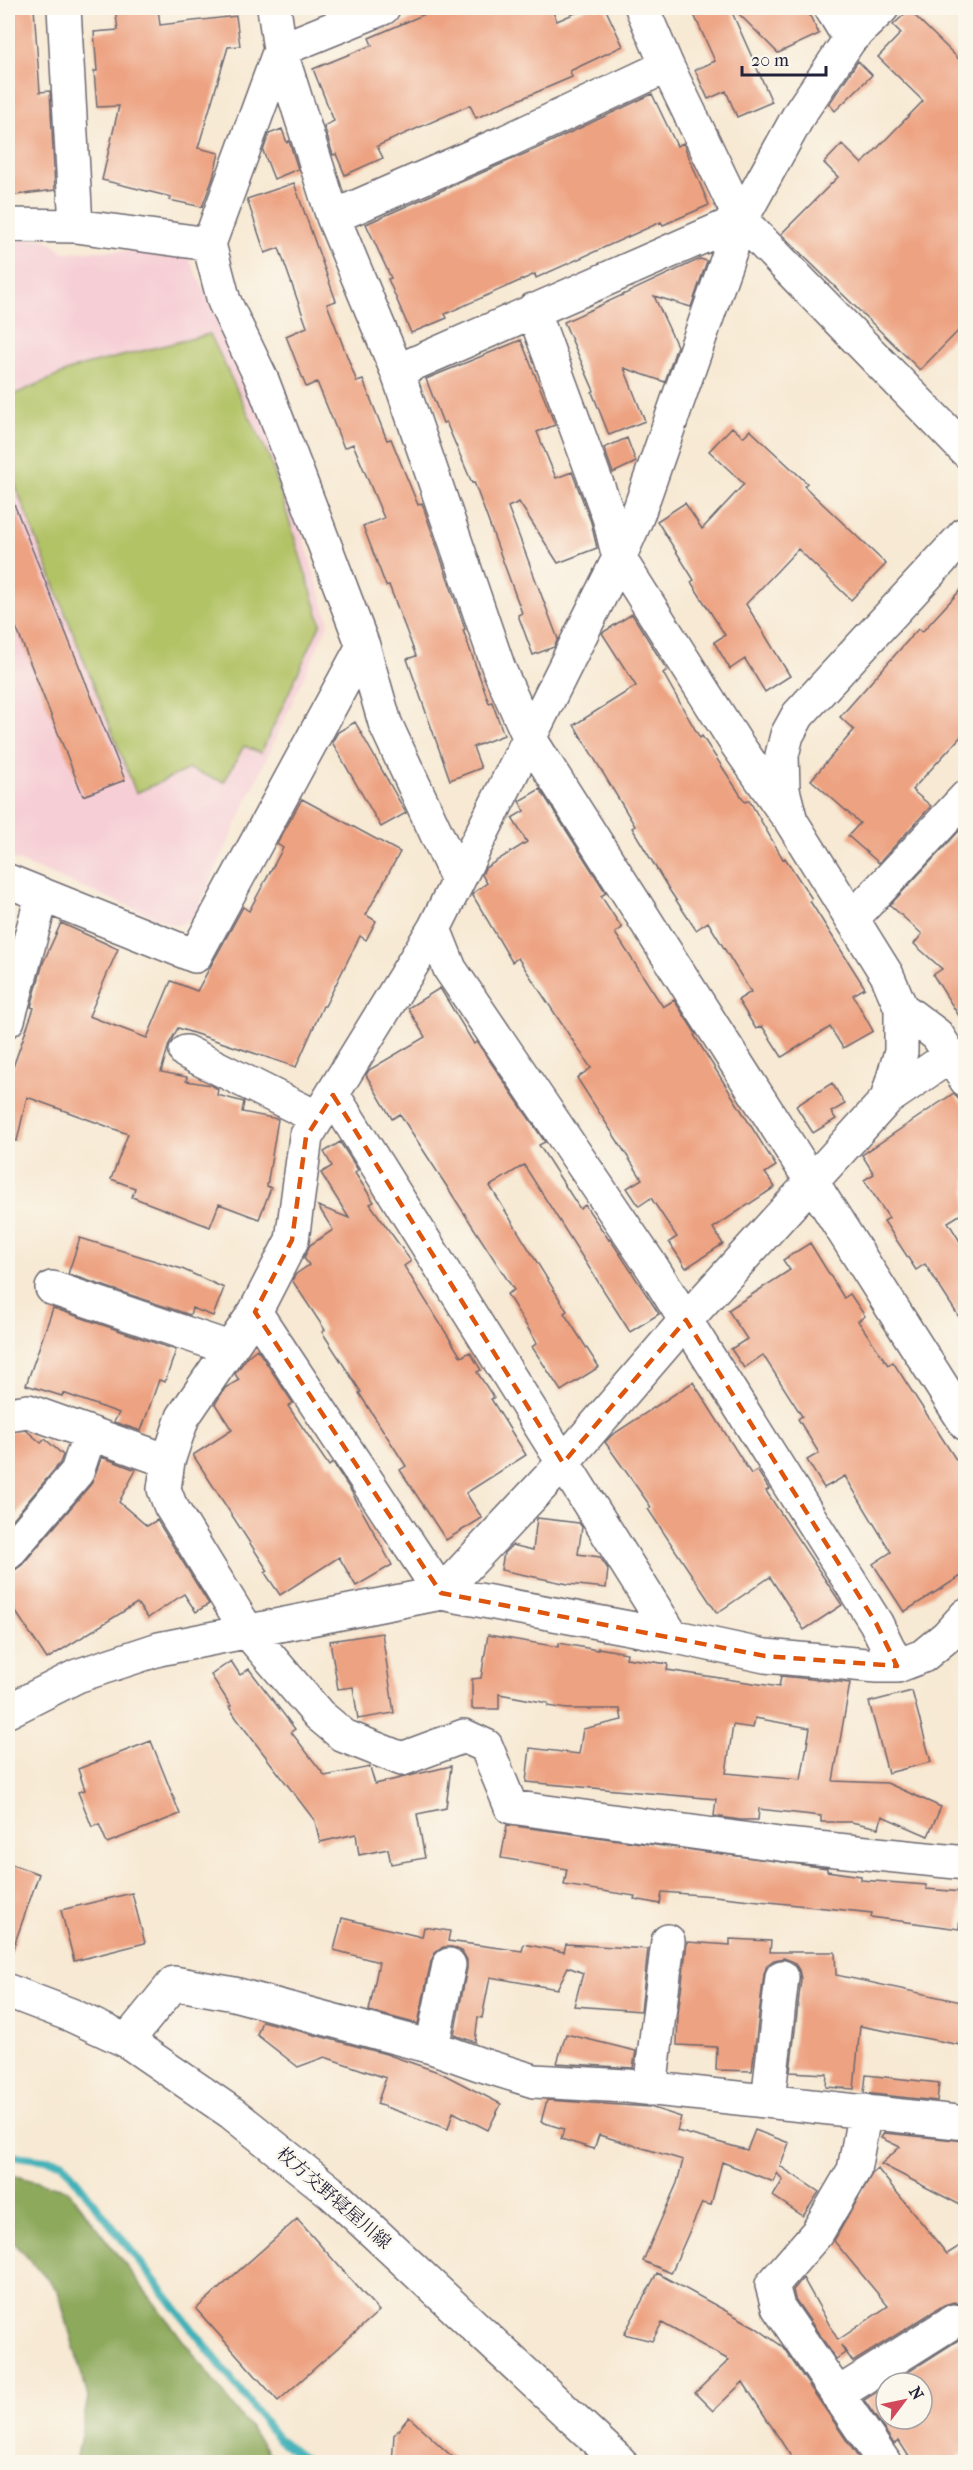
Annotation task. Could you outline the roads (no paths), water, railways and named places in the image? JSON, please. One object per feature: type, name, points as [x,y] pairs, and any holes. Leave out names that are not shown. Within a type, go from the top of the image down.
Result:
[{"type":"street","points":[[64,8],[76,226]]},
{"type":"street","points":[[274,8],[280,50],[333,217],[397,371],[498,669],[530,739],[966,1424]]},
{"type":"street","points":[[383,8],[280,50],[209,244],[224,301],[262,380],[363,646],[385,723],[459,880]]},
{"type":"street","points":[[642,8],[667,66],[741,220],[966,451]]},
{"type":"street","points":[[831,8],[850,39]]},
{"type":"street","points":[[882,8],[850,39],[800,113],[741,220],[637,517],[619,558],[434,929],[306,1137],[292,1240],[255,1312],[183,1417],[168,1461],[164,1490],[170,1505],[248,1632],[319,1715],[344,1736],[402,1759],[464,1736],[486,1746],[512,1807],[787,1845],[966,1863]]},
{"type":"street","points":[[333,217],[507,141],[667,66]]},
{"type":"street","points":[[397,371],[741,220]]},
{"type":"street","points":[[8,225],[76,226],[209,244]]},
{"type":"street","points":[[441,1593],[564,1463],[686,1320],[887,1099],[901,1052],[901,1008],[887,975],[791,821],[736,743],[619,558],[609,517],[533,310]]},
{"type":"street","points":[[791,821],[783,790],[782,755],[788,735],[798,715],[966,533]]},
{"type":"street","points":[[8,881],[195,956],[363,646]]},
{"type":"street","points":[[736,743],[788,735]]},
{"type":"street","points":[[852,919],[966,797]]},
{"type":"street","points":[[8,1020],[42,896]]},
{"type":"street","points":[[434,929],[450,969],[686,1320],[876,1623],[897,1666]]},
{"type":"street","points":[[887,1099],[958,1068],[937,1035],[901,1008]]},
{"type":"street","points":[[186,1052],[326,1106],[564,1463],[672,1636]]},
{"type":"street","points":[[52,1288],[229,1348]]},
{"type":"street","points":[[255,1312],[441,1593]]},
{"type":"street","points":[[8,1414],[28,1411],[168,1461]]},
{"type":"street","points":[[8,1553],[77,1472],[90,1433]]},
{"type":"street","points":[[8,1712],[76,1676],[159,1649],[441,1593],[672,1636],[765,1656],[877,1666],[897,1666],[923,1656],[946,1637],[966,1615]]},
{"type":"street","points":[[650,2089],[668,1941]]},
{"type":"street","points":[[432,2047],[449,1965]]},
{"type":"street","points":[[768,2101],[782,1977]]},
{"type":"street","points":[[128,2041],[174,1983],[234,1994],[432,2047],[534,2081],[650,2089],[966,2123]]},
{"type":"street","name":"枚方交野寝屋川線","points":[[8,1991],[71,2015],[128,2041],[232,2113],[332,2193],[620,2463]]},
{"type":"street","points":[[865,2111],[854,2170],[817,2234],[772,2284],[778,2307],[884,2463]]},
{"type":"street","points":[[838,2394],[954,2323]]},
{"type":"waterway","points":[[8,2155],[62,2162],[277,2438],[308,2462]]}]
